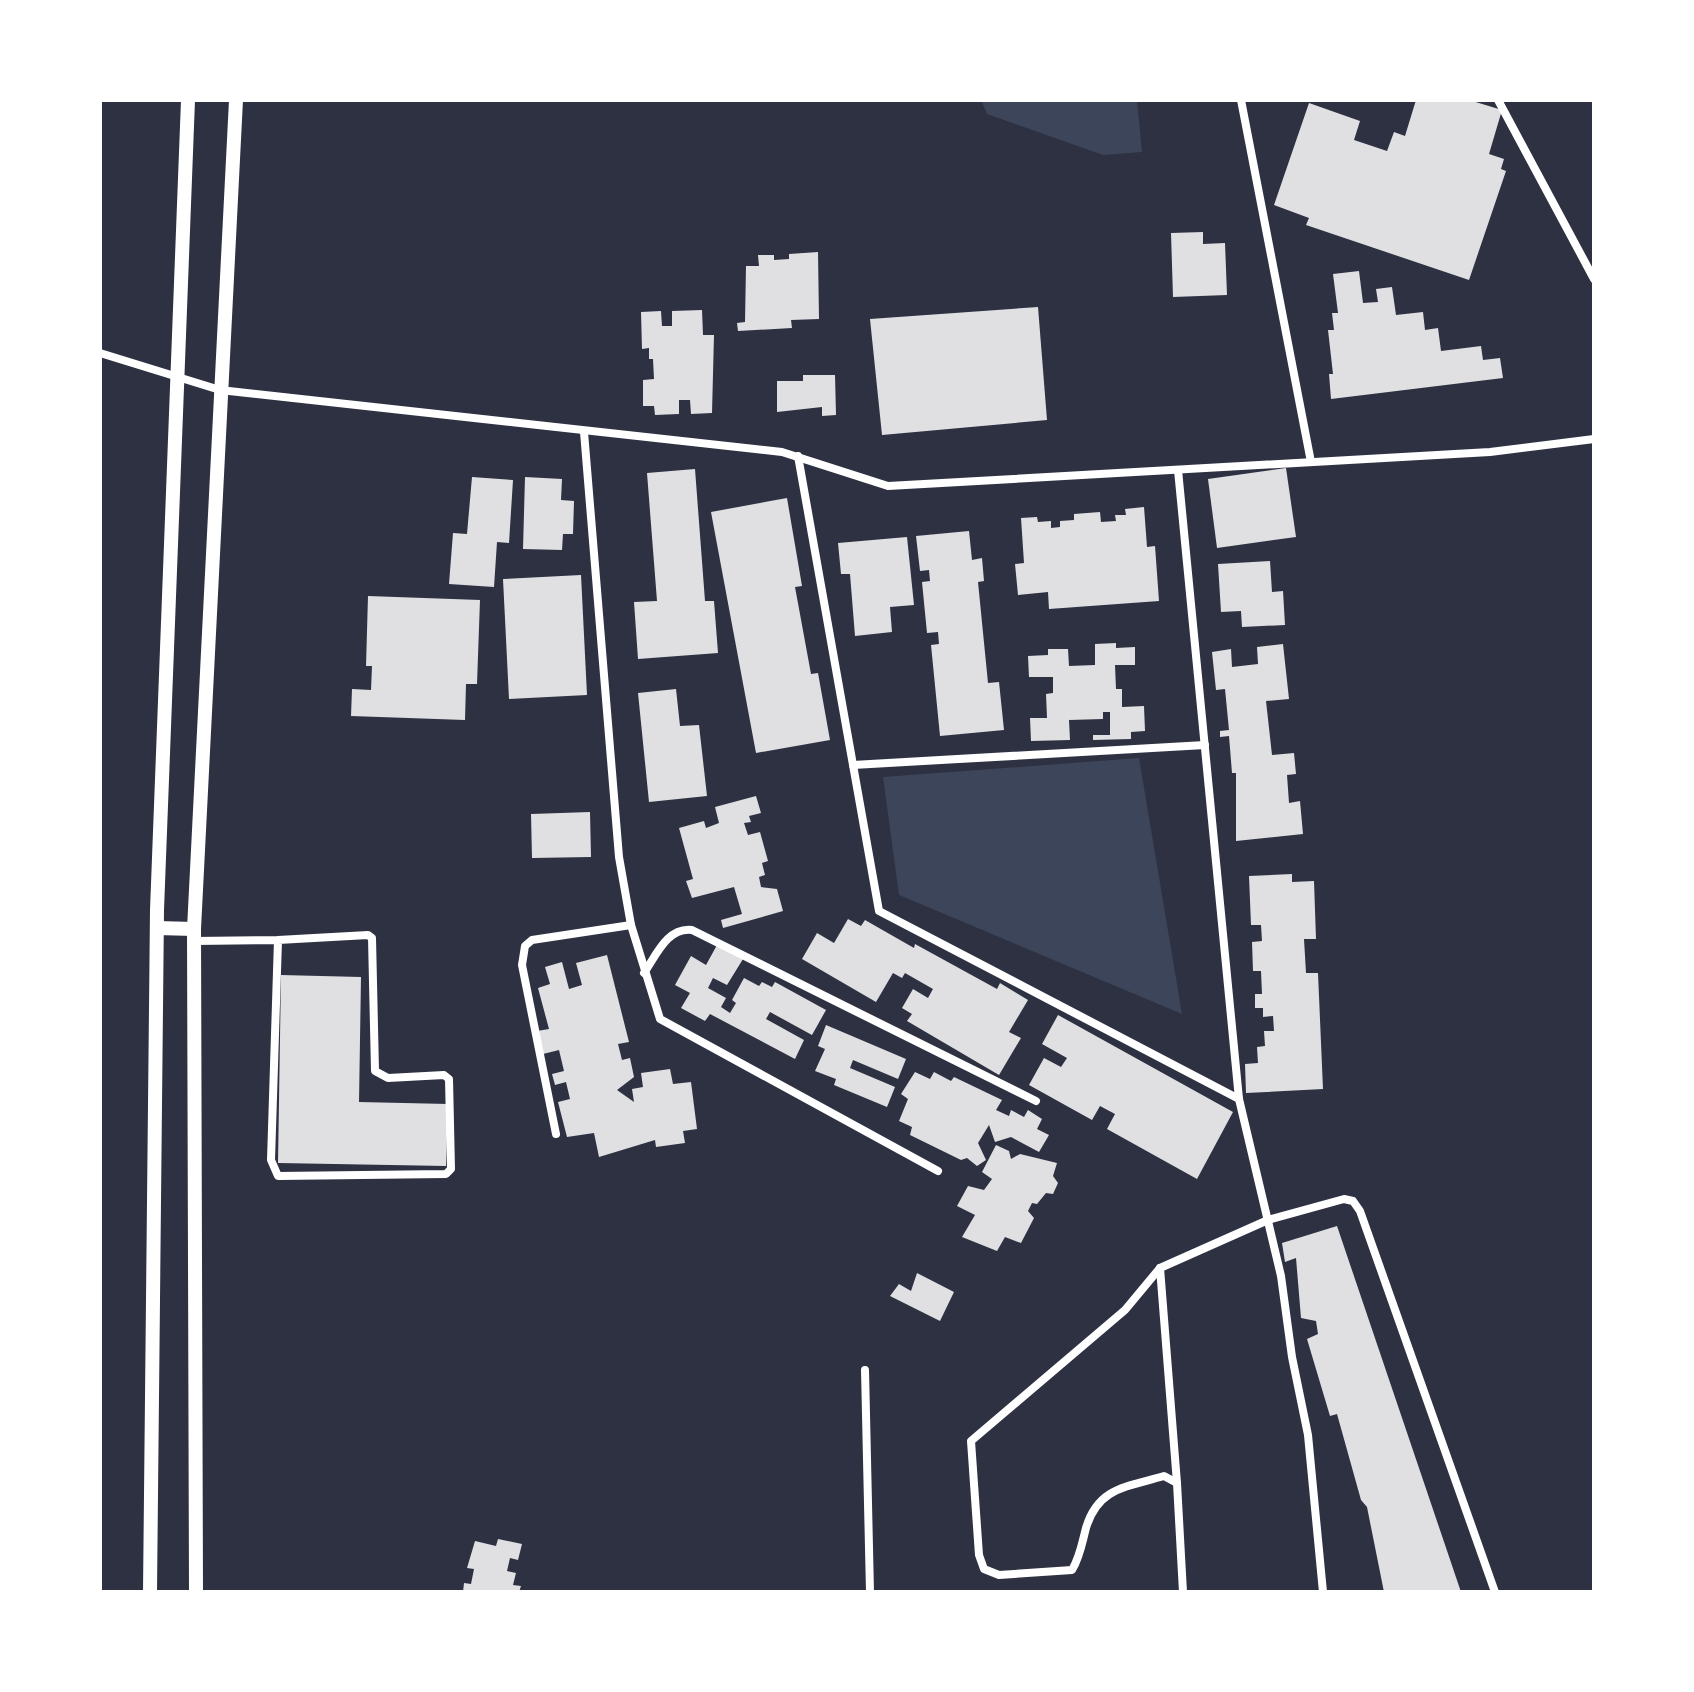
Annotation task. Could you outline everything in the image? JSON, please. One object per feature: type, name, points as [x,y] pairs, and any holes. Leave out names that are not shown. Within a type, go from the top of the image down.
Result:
[{"type":"street","points":[[150,1592],[157,928],[188,100]]},
{"type":"street","points":[[196,1592],[194,935],[236,100]]},
{"type":"street","points":[[1241,100],[1311,462]]},
{"type":"street","points":[[1498,100],[1594,279]]},
{"type":"street","points":[[100,353],[220,390],[798,456],[888,486],[1490,452],[1594,439]]},
{"type":"street","points":[[584,432],[619,857],[631,925],[660,1019],[938,1171]]},
{"type":"street","points":[[798,456],[879,911],[1239,1099]]},
{"type":"street","points":[[1178,470],[1239,1099],[1281,1276],[1292,1357],[1308,1435],[1323,1592]]},
{"type":"street","points":[[853,765],[1205,745]]},
{"type":"street","points":[[556,1134],[522,965],[525,946],[532,940],[631,925]]},
{"type":"street","points":[[157,928],[194,935],[278,940],[368,935],[372,938],[375,1071],[388,1078],[444,1075],[449,1079],[451,1169],[446,1174],[278,1176],[272,1170],[278,940]]},
{"type":"street","points":[[644,973],[669,937],[684,929],[692,930],[1036,1101]]},
{"type":"street","points":[[1177,1483],[1164,1476],[1105,1494],[1090,1515],[1079,1560],[1072,1570],[999,1575],[984,1569],[979,1555],[971,1441],[1125,1310],[1160,1268],[1268,1220],[1344,1199],[1353,1201],[1360,1211],[1495,1592]]},
{"type":"street","points":[[1160,1268],[1183,1592]]},
{"type":"street","points":[[865,1370],[870,1592]]},
{"type":"shaded area","points":[[981,100],[1137,100],[1142,152],[1103,155],[987,114]]},
{"type":"shaded area","points":[[1139,758],[1182,1014],[899,895],[883,777]]},
{"type":"building","points":[[1416,100],[1469,100],[1502,110],[1489,154],[1504,159],[1501,169],[1506,171],[1469,280],[1306,225],[1309,218],[1274,205],[1309,103],[1360,121],[1354,140],[1387,151],[1394,132],[1405,136]]},
{"type":"building","points":[[1203,232],[1203,244],[1225,243],[1227,295],[1173,297],[1171,233]]},
{"type":"building","points":[[818,252],[819,319],[791,320],[792,328],[738,331],[737,323],[745,322],[746,266],[759,266],[758,255],[774,255],[774,260],[789,259],[789,254]]},
{"type":"building","points":[[1359,271],[1363,303],[1378,302],[1376,289],[1392,287],[1396,315],[1423,312],[1425,330],[1438,328],[1441,351],[1481,346],[1483,360],[1500,358],[1503,378],[1331,399],[1329,374],[1333,374],[1328,330],[1334,330],[1332,313],[1338,313],[1333,274]]},
{"type":"building","points":[[1038,307],[1047,420],[882,435],[870,319]]},
{"type":"building","points":[[702,310],[703,335],[714,335],[712,413],[691,414],[690,400],[679,400],[679,414],[655,415],[654,406],[643,406],[643,380],[654,379],[649,348],[642,349],[641,312],[661,311],[662,326],[672,326],[672,311]]},
{"type":"building","points":[[803,375],[835,375],[836,415],[822,416],[822,407],[777,412],[777,381],[803,381]]},
{"type":"building","points":[[1286,468],[1296,537],[1217,548],[1208,479]]},
{"type":"building","points":[[695,469],[705,601],[714,601],[718,653],[638,659],[634,602],[657,601],[647,473]]},
{"type":"building","points":[[472,477],[513,480],[509,543],[497,542],[494,587],[449,584],[453,533],[467,534]]},
{"type":"building","points":[[525,477],[562,479],[561,500],[574,501],[573,534],[563,534],[562,550],[523,549]]},
{"type":"building","points":[[787,498],[802,586],[795,587],[811,674],[818,673],[830,740],[756,753],[711,512]]},
{"type":"building","points":[[1144,507],[1147,547],[1155,546],[1159,601],[1049,609],[1048,592],[1018,595],[1015,564],[1024,563],[1021,518],[1037,517],[1038,522],[1051,521],[1051,528],[1060,527],[1060,521],[1074,520],[1074,514],[1100,512],[1101,522],[1116,521],[1115,515],[1126,515],[1125,509]]},
{"type":"building","points":[[969,531],[972,560],[982,558],[984,581],[978,582],[988,683],[999,682],[1004,730],[940,736],[931,645],[939,644],[938,632],[927,633],[922,582],[930,581],[929,570],[920,571],[916,536]]},
{"type":"building","points":[[907,537],[914,605],[890,607],[892,632],[855,636],[850,574],[841,574],[838,543]]},
{"type":"building","points":[[1270,561],[1272,592],[1283,591],[1285,625],[1242,627],[1241,611],[1221,612],[1218,564]]},
{"type":"building","points":[[581,575],[587,695],[509,699],[503,579]]},
{"type":"building","points":[[368,596],[480,600],[477,684],[466,684],[465,720],[351,716],[352,689],[371,690],[372,666],[366,666]]},
{"type":"building","points":[[1116,643],[1116,648],[1135,647],[1135,665],[1115,665],[1116,689],[1122,689],[1122,707],[1144,706],[1145,731],[1131,732],[1131,739],[1093,740],[1093,735],[1110,735],[1110,712],[1103,712],[1103,719],[1069,720],[1070,740],[1031,741],[1030,718],[1047,718],[1046,694],[1053,693],[1053,677],[1029,677],[1028,656],[1048,655],[1048,649],[1068,649],[1069,666],[1095,665],[1095,644]]},
{"type":"building","points":[[1283,644],[1289,699],[1266,701],[1272,755],[1294,753],[1296,774],[1287,775],[1289,803],[1300,801],[1303,834],[1236,841],[1236,773],[1232,773],[1229,736],[1220,737],[1220,731],[1229,730],[1225,689],[1216,690],[1212,652],[1231,649],[1232,667],[1258,664],[1257,647]]},
{"type":"building","points":[[676,689],[680,726],[699,725],[707,796],[649,802],[638,693]]},
{"type":"building","points":[[756,796],[761,813],[749,816],[751,822],[744,823],[748,835],[760,832],[768,861],[762,863],[765,875],[759,877],[761,887],[777,889],[783,911],[723,928],[721,920],[742,914],[734,887],[692,898],[686,881],[693,879],[679,828],[704,821],[706,828],[719,823],[715,807]]},
{"type":"building","points":[[590,812],[591,857],[532,858],[531,814]]},
{"type":"building","points":[[1292,874],[1292,882],[1314,881],[1316,939],[1304,939],[1306,973],[1318,973],[1323,1089],[1246,1093],[1245,1064],[1258,1063],[1257,1047],[1265,1046],[1264,1031],[1274,1031],[1273,1016],[1263,1017],[1263,1008],[1255,1008],[1255,994],[1262,994],[1261,971],[1253,971],[1252,942],[1262,941],[1261,925],[1251,925],[1249,876]]},
{"type":"building","points":[[848,919],[861,926],[865,920],[997,989],[1000,983],[1028,1000],[1009,1032],[1021,1038],[999,1075],[907,1021],[912,1014],[902,1008],[913,989],[928,998],[933,989],[905,973],[902,978],[893,973],[876,1002],[802,959],[817,933],[834,943]]},
{"type":"building","points":[[717,945],[743,959],[727,985],[713,978],[708,988],[726,998],[721,1007],[730,1013],[736,1003],[732,1000],[744,978],[759,986],[762,982],[772,987],[775,982],[826,1010],[812,1035],[770,1012],[766,1019],[804,1040],[795,1059],[710,1014],[705,1021],[681,1008],[690,993],[675,985],[691,956],[706,965]]},
{"type":"building","points":[[607,955],[629,1042],[618,1044],[622,1060],[630,1058],[634,1077],[617,1090],[634,1102],[632,1089],[643,1087],[641,1073],[670,1069],[673,1084],[691,1082],[697,1129],[683,1131],[685,1143],[656,1147],[655,1140],[599,1157],[594,1133],[567,1137],[558,1102],[570,1099],[566,1082],[555,1085],[552,1074],[564,1071],[559,1050],[543,1054],[537,1031],[549,1029],[538,988],[550,984],[545,967],[562,962],[569,989],[582,985],[576,963]]},
{"type":"building","points":[[281,975],[361,977],[359,1102],[448,1104],[446,1166],[278,1163]]},
{"type":"building","points":[[1058,1015],[1233,1112],[1197,1179],[1107,1129],[1115,1114],[1100,1106],[1092,1120],[1029,1085],[1044,1058],[1061,1067],[1067,1058],[1042,1044]]},
{"type":"building","points":[[826,1025],[906,1059],[898,1079],[853,1060],[850,1068],[895,1087],[887,1107],[834,1085],[836,1079],[815,1071],[825,1049],[818,1046]]},
{"type":"building","points":[[915,1072],[930,1079],[934,1072],[951,1081],[954,1077],[1002,1100],[996,1110],[1009,1116],[1011,1110],[1024,1117],[1028,1110],[1042,1119],[1037,1129],[1049,1135],[1039,1152],[1011,1137],[995,1142],[989,1125],[978,1143],[986,1160],[977,1166],[967,1158],[961,1160],[910,1135],[912,1127],[899,1121],[908,1099],[901,1094]]},
{"type":"building","points":[[996,1145],[1009,1151],[1011,1159],[1020,1154],[1057,1163],[1053,1176],[1058,1183],[1053,1194],[1046,1193],[1037,1204],[1032,1203],[1028,1211],[1034,1218],[1021,1243],[1005,1237],[997,1251],[962,1237],[975,1215],[957,1206],[968,1186],[984,1190],[992,1179],[982,1172]]},
{"type":"building","points":[[1337,1226],[1461,1592],[1384,1592],[1367,1507],[1361,1500],[1337,1414],[1330,1416],[1307,1339],[1318,1334],[1316,1321],[1301,1318],[1296,1258],[1285,1262],[1282,1243]]},
{"type":"building","points":[[917,1273],[954,1292],[940,1321],[890,1296],[899,1284],[911,1291]]},
{"type":"building","points":[[498,1539],[522,1544],[518,1560],[510,1558],[507,1571],[516,1573],[513,1585],[521,1586],[519,1592],[463,1592],[464,1583],[471,1584],[474,1569],[467,1568],[475,1541],[496,1546]]}]
